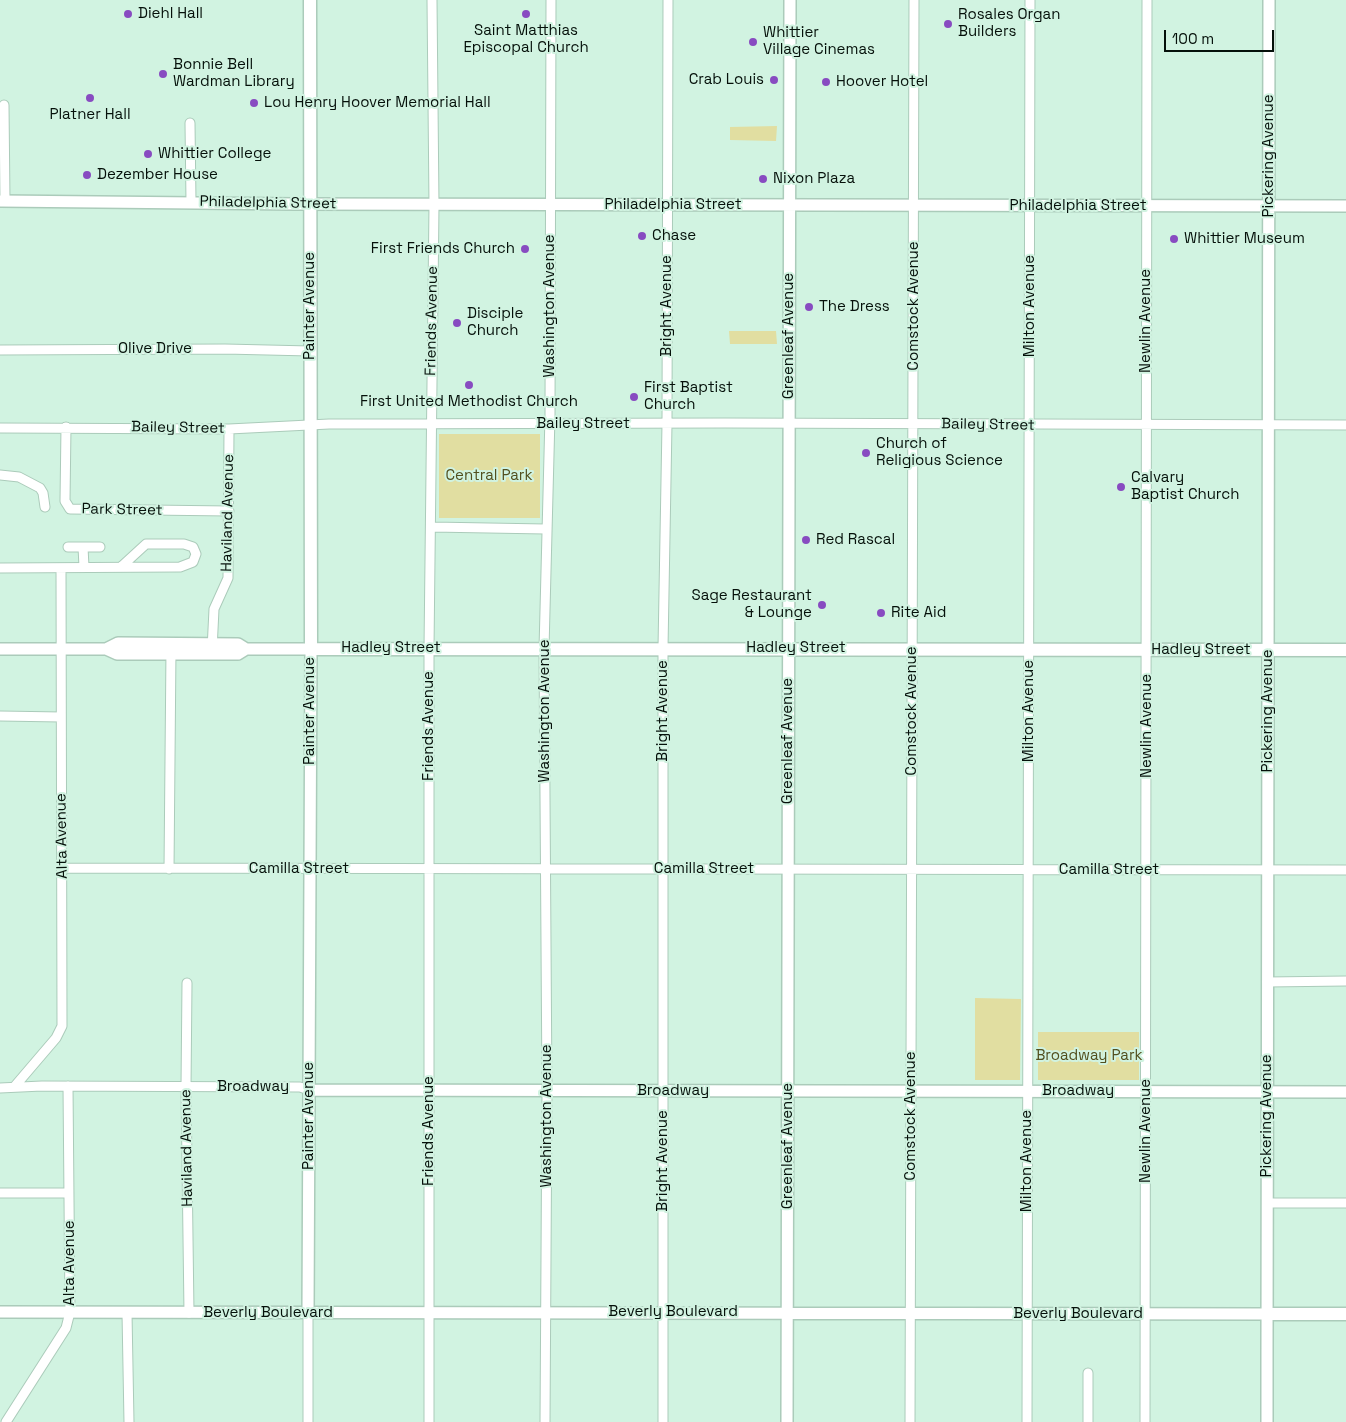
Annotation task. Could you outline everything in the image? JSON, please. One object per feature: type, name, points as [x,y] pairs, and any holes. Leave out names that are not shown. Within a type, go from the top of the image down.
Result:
[{"type":"main road","name":"Painter Avenue","points":[[310,0],[311,649]]},
{"type":"main road","name":"Hadley Street","points":[[311,649],[1346,650]]},
{"type":"main road","name":"Beverly Boulevard","points":[[1268,1314],[1346,1314]]},
{"type":"street","name":"Friends Avenue","points":[[428,1422],[429,648],[432,528],[431,424],[434,205],[432,0]]},
{"type":"street","name":"Washington Avenue","points":[[544,1422],[547,1090],[544,649],[551,205],[551,0]]},
{"type":"street","name":"Bright Avenue","points":[[663,1422],[663,648],[667,424],[666,205],[668,0]]},
{"type":"street","name":"Greenleaf Avenue","points":[[787,1422],[790,0]]},
{"type":"street","name":"Comstock Avenue","points":[[910,1422],[912,649],[915,424],[914,0]]},
{"type":"street","name":"Milton Avenue","points":[[1027,1422],[1026,1091],[1029,869],[1030,0]]},
{"type":"street","name":"Newlin Avenue","points":[[1145,1422],[1147,0]]},
{"type":"street","name":"Pickering Avenue","points":[[1267,1422],[1269,0]]},
{"type":"street","points":[[3,201],[4,105]]},
{"type":"street","points":[[190,124],[191,202]]},
{"type":"street","name":"Philadelphia Street","points":[[3,201],[434,205],[1346,206]]},
{"type":"street","name":"Olive Drive","points":[[0,350],[225,349],[310,351]]},
{"type":"street","name":"Bailey Street","points":[[0,428],[229,429],[310,425],[789,423],[1029,426],[1346,426]]},
{"type":"street","name":"Park Street","points":[[66,427],[65,501],[70,509],[229,511]]},
{"type":"street","name":"Haviland Avenue","points":[[212,649],[214,608],[228,578],[229,429]]},
{"type":"street","points":[[0,475],[12,475],[40,488],[43,493],[45,506]]},
{"type":"street","points":[[432,528],[545,529]]},
{"type":"street","points":[[0,568],[180,567],[193,562],[195,550],[184,544],[146,544],[122,566]]},
{"type":"street","points":[[68,547],[100,547]]},
{"type":"street","points":[[82,547],[84,567]]},
{"type":"street","name":"Alta Avenue","points":[[15,1086],[56,1038],[62,1026],[61,568]]},
{"type":"street","name":"Hadley Street","points":[[0,649],[106,649],[118,643],[171,649],[212,649],[238,644],[246,649],[311,649]]},
{"type":"street","points":[[169,868],[171,649]]},
{"type":"street","name":"Painter Avenue","points":[[308,1422],[311,649]]},
{"type":"street","points":[[0,716],[61,717]]},
{"type":"street","name":"Camilla Street","points":[[62,868],[1346,870]]},
{"type":"street","points":[[1267,982],[1346,981]]},
{"type":"street","name":"Haviland Avenue","points":[[187,983],[186,1087],[189,1313]]},
{"type":"street","name":"Broadway","points":[[0,1088],[15,1086],[68,1086],[300,1087],[309,1090],[1346,1092]]},
{"type":"street","name":"Alta Avenue","points":[[6,1422],[66,1328],[70,1312],[68,1086]]},
{"type":"street","points":[[0,1193],[69,1193]]},
{"type":"street","points":[[1268,1203],[1346,1203]]},
{"type":"street","name":"Beverly Boulevard","points":[[0,1312],[1268,1314]]},
{"type":"street","points":[[127,1312],[129,1422]]},
{"type":"street","points":[[1088,1374],[1088,1422]]},
{"type":"street","points":[[12,1412],[16,1422]]},
{"type":"green space","points":[[777,126],[776,141],[730,140],[730,127]]},
{"type":"green space","points":[[729,331],[776,331],[777,344],[730,344]]},
{"type":"green space","name":"Central Park","points":[[439,434],[540,434],[540,518],[439,518]]},
{"type":"green space","name":"Broadway Park","points":[[975,998],[1021,999],[1020,1080],[975,1080]]},
{"type":"green space","name":"Broadway Park","points":[[1038,1032],[1139,1032],[1139,1080],[1038,1080]]},
{"type":"place","name":"Diehl Hall","points":[[128,14]]},
{"type":"place","name":"Saint Matthias Episcopal Church","points":[[526,14]]},
{"type":"place","name":"Rosales Organ Builders","points":[[948,24]]},
{"type":"place","name":"Whittier Village Cinemas","points":[[753,42]]},
{"type":"place","name":"Bonnie Bell Wardman Library","points":[[163,74]]},
{"type":"place","name":"Crab Louis","points":[[774,80]]},
{"type":"place","name":"Hoover Hotel","points":[[826,82]]},
{"type":"place","name":"Platner Hall","points":[[90,98]]},
{"type":"place","name":"Lou Henry Hoover Memorial Hall","points":[[254,103]]},
{"type":"place","name":"Whittier College","points":[[148,154]]},
{"type":"place","name":"Dezember House","points":[[87,175]]},
{"type":"place","name":"Nixon Plaza","points":[[763,179]]},
{"type":"place","name":"Chase","points":[[642,236]]},
{"type":"place","name":"Whittier Museum","points":[[1174,239]]},
{"type":"place","name":"First Friends Church","points":[[525,249]]},
{"type":"place","name":"The Dress","points":[[809,307]]},
{"type":"place","name":"Disciple Church","points":[[457,323]]},
{"type":"place","name":"First United Methodist Church","points":[[469,385]]},
{"type":"place","name":"First Baptist Church","points":[[634,397]]},
{"type":"place","name":"Church of Religious Science","points":[[866,453]]},
{"type":"place","name":"Calvary Baptist Church","points":[[1121,487]]},
{"type":"place","name":"Red Rascal","points":[[806,540]]},
{"type":"place","name":"Sage Restaurant & Lounge","points":[[822,605]]},
{"type":"place","name":"Rite Aid","points":[[881,613]]}]
